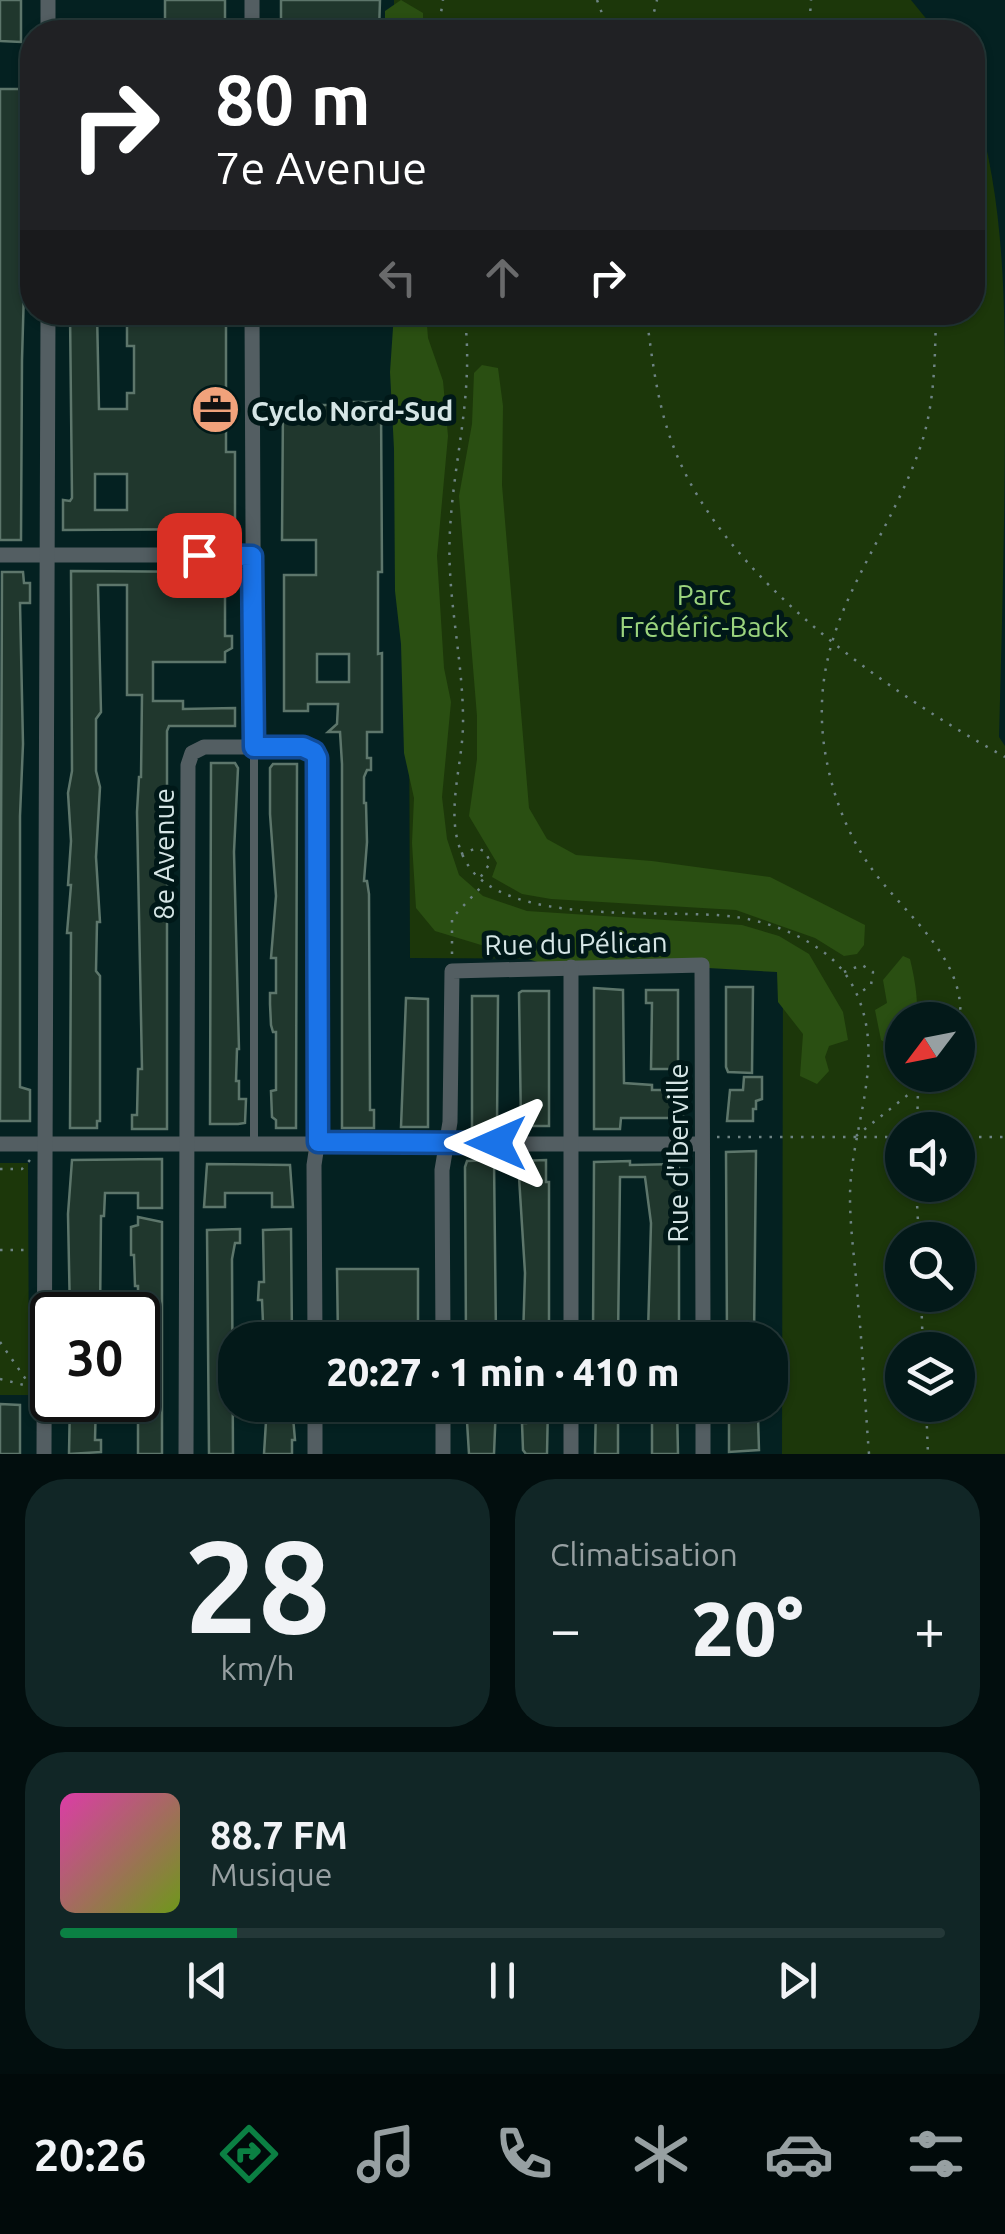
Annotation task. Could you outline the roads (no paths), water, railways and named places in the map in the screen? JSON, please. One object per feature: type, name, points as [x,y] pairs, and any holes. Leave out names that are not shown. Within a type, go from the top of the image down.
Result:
[{"type":"street","points":[[44,1454],[48,325]]},
{"type":"street","points":[[252,325],[254,747]]},
{"type":"street","points":[[0,555],[252,556]]},
{"type":"street","name":"8e Avenue","points":[[186,1454],[188,765],[192,753],[204,747],[309,748],[319,765],[318,1142]]},
{"type":"street","name":"Rue du Pélican","points":[[447,1143],[452,971],[702,965]]},
{"type":"street","name":"Rue d'Iberville","points":[[702,965],[702,1322]]},
{"type":"street","points":[[570,1322],[571,967]]},
{"type":"street","points":[[315,1322],[314,1165],[318,1142]]},
{"type":"street","points":[[443,1322],[442,1170],[447,1143]]},
{"type":"street","points":[[0,1144],[702,1144]]},
{"type":"street","points":[[315,1422],[315,1454]]},
{"type":"street","points":[[443,1422],[443,1454]]},
{"type":"street","points":[[571,1422],[571,1454]]},
{"type":"street","points":[[703,1422],[703,1454]]},
{"type":"lane","points":[[254,747],[254,1142]]},
{"type":"place","name":"Cyclo Nord-Sud","points":[[216,410]]},
{"type":"park label","name":"Parc Frédéric-Back","points":[[704,610]]}]
